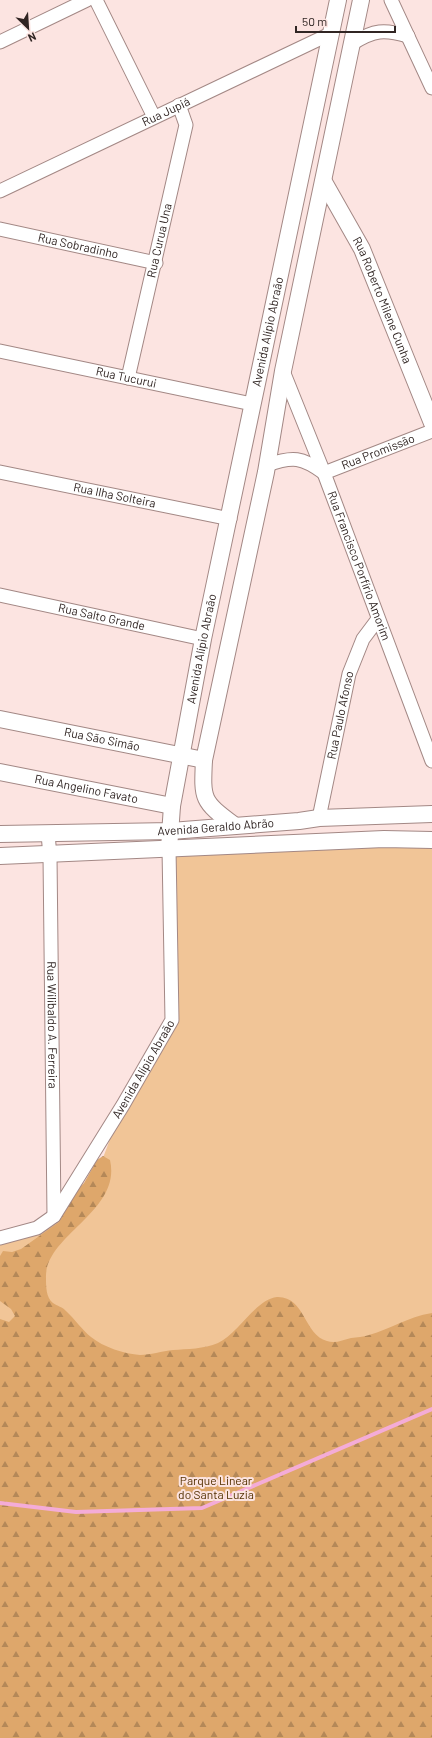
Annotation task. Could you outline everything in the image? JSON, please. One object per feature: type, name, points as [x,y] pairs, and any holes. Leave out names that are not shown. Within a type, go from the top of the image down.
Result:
[{"type":"street","points":[[0,42],[88,0]]},
{"type":"street","points":[[96,0],[154,117]]},
{"type":"street","name":"Avenida Alípio Abraão","points":[[0,1238],[37,1228],[54,1216],[123,1105],[172,1020],[169,849],[172,806],[203,639],[230,519],[252,404],[338,0]]},
{"type":"street","name":"Avenida Alípio Abraão","points":[[234,825],[212,809],[205,799],[202,788],[204,760],[267,465],[283,372],[361,0]]},
{"type":"street","points":[[391,0],[432,88]]},
{"type":"street","points":[[353,43],[366,35],[380,31],[408,36]]},
{"type":"street","name":"Rua Jupiá","points":[[0,191],[332,33]]},
{"type":"street","name":"Rua Curua Una","points":[[128,378],[156,263],[186,125],[179,105]]},
{"type":"street","name":"Rua Roberto Milene Cunha","points":[[324,182],[350,226],[368,261],[432,423]]},
{"type":"street","name":"Rua Sobradinho","points":[[0,230],[156,263]]},
{"type":"street","name":"Rua Tucurui","points":[[0,351],[252,404]]},
{"type":"street","name":"Rua Francisco Porfírio Amorim","points":[[283,372],[324,473],[432,761]]},
{"type":"street","name":"Rua Promissão","points":[[324,473],[432,431]]},
{"type":"street","points":[[241,462],[267,465],[293,458],[310,463],[324,473]]},
{"type":"street","name":"Rua Ilha Solteira","points":[[0,472],[230,519]]},
{"type":"street","name":"Rua Salto Grande","points":[[0,595],[203,639]]},
{"type":"street","name":"Rua Paulo Afonso","points":[[319,818],[349,674],[363,639],[378,619]]},
{"type":"street","name":"Rua São Simão","points":[[0,719],[204,760]]},
{"type":"street","name":"Rua Angelino Favato","points":[[0,772],[172,806]]},
{"type":"street","name":"Avenida Geraldo Abrão","points":[[0,834],[171,831],[299,821],[319,818],[432,814]]},
{"type":"street","points":[[384,816],[384,839]]},
{"type":"street","name":"Rua Wilibaldo A. Ferreira","points":[[48,834],[50,856],[54,1216]]},
{"type":"street","name":"Avenida Geraldo Abrão","points":[[0,856],[50,856],[384,839],[432,840]]},
{"type":"green space","name":"Parque Linear do Santa Luzia","points":[[432,842],[432,1738],[0,1738],[0,1238],[54,1216],[90,1192],[123,1105],[172,1020],[169,849]]},
{"type":"green space","points":[[103,1156],[110,1160],[111,1178],[105,1194],[94,1209],[57,1249],[49,1263],[46,1285],[51,1301],[65,1310],[96,1341],[108,1347],[121,1352],[140,1355],[196,1348],[218,1343],[233,1332],[254,1310],[269,1299],[277,1297],[286,1298],[293,1303],[299,1309],[313,1331],[319,1337],[330,1342],[367,1336],[415,1317],[432,1313],[432,1738],[0,1738],[0,1319],[9,1322],[15,1316],[11,1309],[0,1301],[0,1256],[3,1251],[12,1252],[21,1249],[59,1222],[76,1191],[84,1183],[97,1160]]},
{"type":"waterway","points":[[0,1503],[76,1512],[202,1508],[432,1409]]}]
